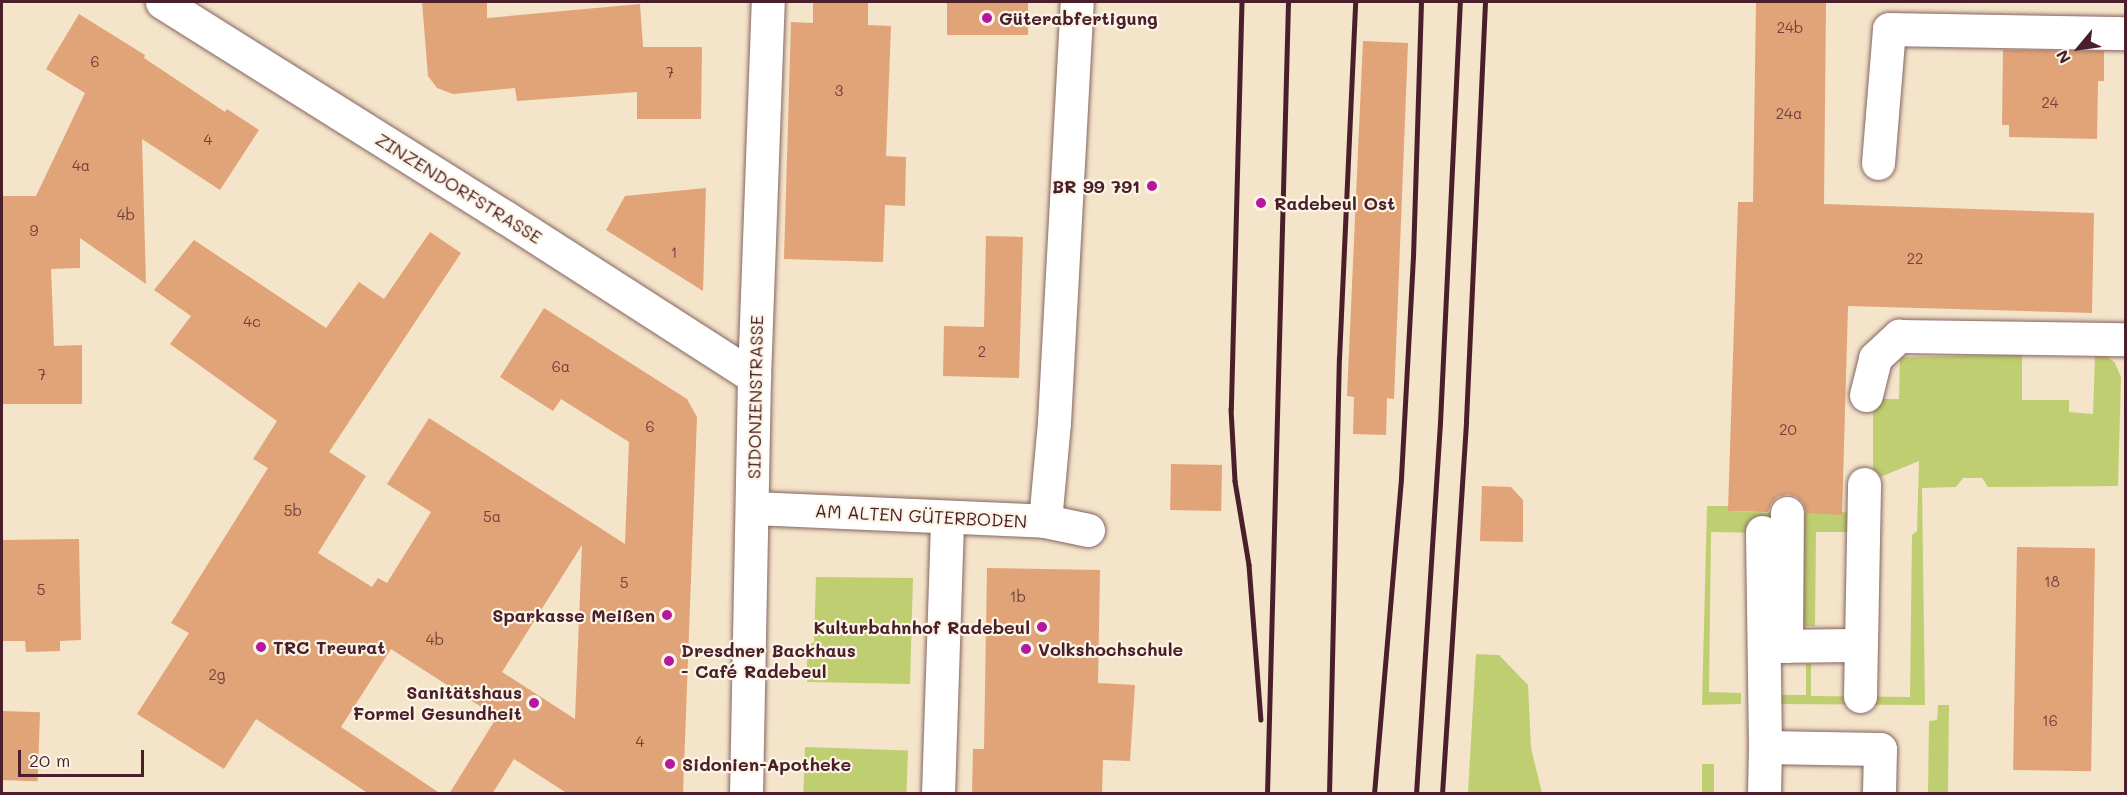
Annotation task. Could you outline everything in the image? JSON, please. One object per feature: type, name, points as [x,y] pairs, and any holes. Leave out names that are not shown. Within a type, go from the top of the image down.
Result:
[{"type":"street","name":"ZINZENDORFSTRASSE","points":[[162,2],[505,217],[754,377]]},
{"type":"street","name":"SIDONIENSTRASSE","points":[[746,794],[754,377],[768,2]]},
{"type":"street","points":[[1045,522],[1054,433],[1077,2]]},
{"type":"street","points":[[1878,163],[1889,29],[2126,33]]},
{"type":"street","points":[[1866,395],[1875,357],[1899,336],[2126,339]]},
{"type":"street","points":[[1860,696],[1864,484]]},
{"type":"street","name":"AM ALTEN GÜTERBODEN","points":[[753,508],[1045,522],[1088,530]]},
{"type":"street","points":[[938,794],[947,517]]},
{"type":"street","points":[[1764,794],[1765,747],[1775,646],[1774,523]]},
{"type":"street","points":[[1775,646],[1860,645]]},
{"type":"street","points":[[1765,747],[1880,749],[1879,794]]},
{"type":"green space","points":[[2022,355],[2022,400],[2069,400],[2069,412],[2093,414],[2095,355],[2108,357],[2115,363],[2121,377],[2118,486],[1988,487],[1982,478],[1963,478],[1956,487],[1922,488],[1925,705],[1775,704],[1774,695],[1806,695],[1806,664],[1811,664],[1811,696],[1910,697],[1912,535],[1917,531],[1919,461],[1873,480],[1873,399],[1899,399],[1900,357]]},
{"type":"green space","points":[[1707,506],[1729,506],[1729,511],[1779,513],[1770,533],[1711,532],[1709,692],[1741,693],[1741,704],[1702,705]]},
{"type":"green space","points":[[1855,512],[1855,532],[1816,532],[1815,626],[1799,626],[1799,513]]},
{"type":"green space","points":[[816,577],[913,578],[910,684],[807,682],[807,643],[814,643]]},
{"type":"green space","points":[[1476,654],[1499,655],[1528,685],[1531,748],[1542,793],[1468,793]]},
{"type":"green space","points":[[1938,705],[1949,705],[1948,793],[1928,793],[1929,721],[1937,720]]},
{"type":"green space","points":[[805,747],[908,751],[906,794],[803,793]]},
{"type":"green space","points":[[1702,764],[1714,764],[1714,793],[1702,793]]},
{"type":"building","points":[[422,2],[487,2],[487,18],[640,4],[643,47],[702,47],[701,119],[637,119],[637,92],[517,101],[515,88],[453,94],[437,88],[428,76]]},
{"type":"building","points":[[813,2],[868,2],[868,25],[891,26],[886,156],[906,157],[905,206],[885,205],[883,262],[784,259],[791,22],[813,23]]},
{"type":"building","name":"Güterabfertigung","points":[[947,2],[1028,2],[1028,35],[947,35]]},
{"type":"building","points":[[1756,2],[1826,2],[1824,204],[2094,213],[2092,313],[1848,306],[1842,515],[1806,513],[1803,503],[1797,497],[1788,494],[1777,497],[1768,512],[1728,511],[1738,202],[1753,202]]},
{"type":"building","points":[[79,14],[145,55],[144,58],[225,112],[227,109],[259,130],[220,190],[142,139],[146,284],[80,238],[80,268],[51,269],[54,346],[82,345],[82,404],[2,404],[2,196],[36,196],[85,93],[46,69]]},
{"type":"building","points":[[1363,41],[1408,43],[1394,399],[1387,398],[1386,435],[1353,434],[1354,397],[1347,396]]},
{"type":"building","points":[[2003,50],[2104,51],[2104,81],[2098,81],[2097,139],[2009,137],[2009,125],[2002,125]]},
{"type":"building","points":[[706,188],[703,291],[606,230],[625,196]]},
{"type":"building","points":[[430,232],[461,253],[329,452],[366,476],[318,553],[372,587],[378,578],[387,583],[431,512],[387,484],[429,418],[625,544],[629,442],[561,399],[553,411],[500,377],[544,308],[687,399],[697,417],[683,794],[568,794],[514,759],[492,794],[449,794],[497,717],[391,649],[341,727],[441,794],[369,794],[256,719],[224,769],[137,714],[189,633],[171,623],[268,468],[253,459],[277,421],[170,344],[191,316],[154,290],[194,240],[326,328],[359,282],[384,299]],"holes":[[[582,545],[575,719],[502,672]]]},
{"type":"building","points":[[986,236],[1023,237],[1019,378],[943,376],[944,326],[984,327]]},
{"type":"building","points":[[1171,464],[1222,465],[1221,511],[1170,510]]},
{"type":"building","points":[[1482,486],[1511,487],[1523,500],[1523,542],[1480,541]]},
{"type":"building","points":[[79,539],[81,640],[60,641],[60,651],[26,652],[25,641],[2,641],[2,540]]},
{"type":"building","points":[[2017,547],[2095,548],[2091,771],[2013,770]]},
{"type":"building","name":"Kulturbahnhof Radebeul","points":[[987,568],[1100,570],[1098,683],[1135,685],[1130,761],[1103,760],[1102,794],[972,794],[973,749],[984,749]]},
{"type":"building","points":[[2,711],[40,712],[38,781],[2,780]]},
{"type":"railway","points":[[1242,2],[1231,409],[1235,481],[1249,565],[1261,720]]},
{"type":"railway","points":[[1267,794],[1288,2]]},
{"type":"railway","points":[[1329,794],[1339,359],[1355,2]]},
{"type":"railway","points":[[1374,794],[1401,478],[1413,257],[1421,2]]},
{"type":"railway","points":[[1416,794],[1440,423],[1460,2]]},
{"type":"railway","points":[[1442,794],[1466,421],[1485,2]]},
{"type":"place","name":"Güterabfertigung","points":[[987,18]]},
{"type":"place","name":"BR 99 791","points":[[1152,186]]},
{"type":"place","name":"Radebeul Ost","points":[[1261,203]]},
{"type":"place","name":"Sparkasse Meißen","points":[[667,615]]},
{"type":"place","name":"Kulturbahnhof Radebeul","points":[[1042,627]]},
{"type":"place","name":"TRC Treurat","points":[[261,647]]},
{"type":"place","name":"Volkshochschule","points":[[1026,649]]},
{"type":"place","name":"Dresdner Backhaus - Café Radebeul","points":[[669,661]]},
{"type":"place","name":"Sanitätshaus Formel Gesundheit","points":[[534,703]]},
{"type":"place","name":"Sidonien-Apotheke","points":[[670,764]]}]
